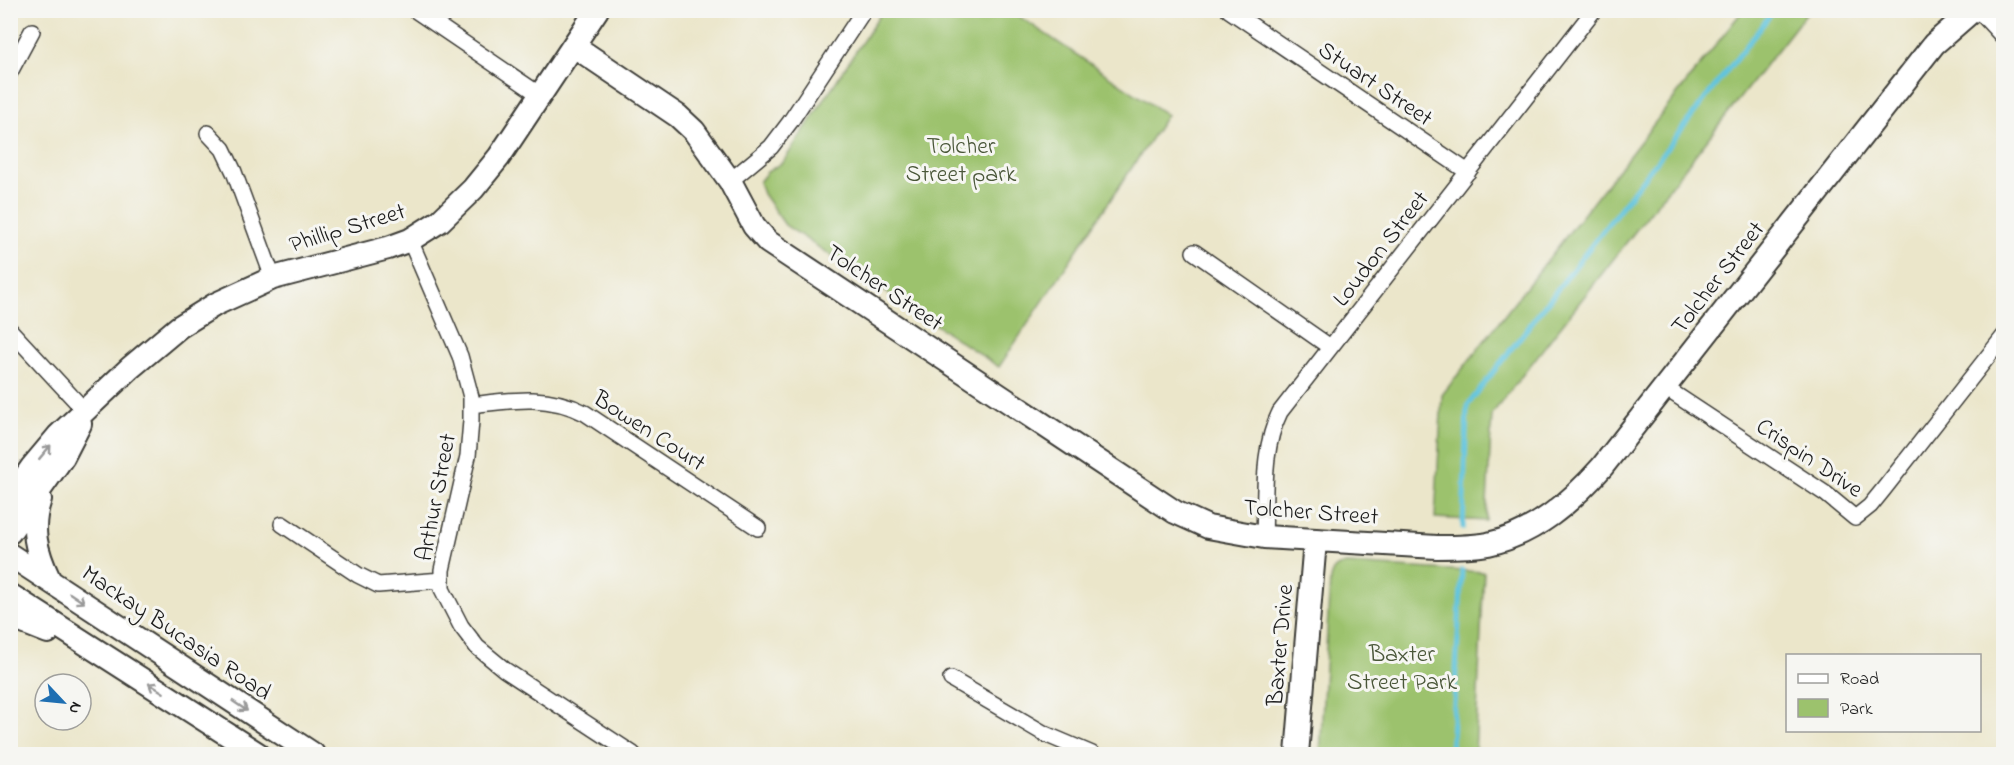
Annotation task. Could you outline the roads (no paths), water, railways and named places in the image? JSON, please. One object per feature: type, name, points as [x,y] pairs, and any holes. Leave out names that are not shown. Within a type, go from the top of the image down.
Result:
[{"type":"street","points":[[415,10],[540,95]]},
{"type":"street","name":"Phillip Street","points":[[12,495],[47,449],[130,368],[179,327],[216,304],[273,278],[388,248],[410,240],[440,221],[473,189],[499,157],[597,10]]},
{"type":"street","points":[[730,181],[771,147],[864,10]]},
{"type":"street","name":"Stuart Street","points":[[1229,10],[1468,172]]},
{"type":"street","name":"Loudon Street","points":[[1264,537],[1267,460],[1272,428],[1280,412],[1594,10]]},
{"type":"street","name":"Tolcher Street","points":[[574,46],[678,116],[694,131],[730,181],[754,226],[768,242],[1126,481],[1193,522],[1224,531],[1264,537],[1437,547],[1490,543],[1514,535],[1556,512],[1578,494],[1602,467],[1934,44],[1973,10]]},
{"type":"street","points":[[1978,10],[2004,38]]},
{"type":"street","points":[[10,72],[32,31]]},
{"type":"street","points":[[208,133],[223,149],[234,172],[273,278]]},
{"type":"street","name":"Arthur Street","points":[[410,240],[460,356],[471,397],[468,456],[442,570],[442,590],[460,626],[477,647],[505,670],[633,754]]},
{"type":"street","points":[[1194,252],[1330,347]]},
{"type":"street","points":[[10,330],[86,412]]},
{"type":"street","name":"Crispin Drive","points":[[1664,387],[1826,494],[1855,518],[1884,490],[2004,336]]},
{"type":"street","name":"Bowen Court","points":[[471,405],[525,399],[568,405],[585,413],[758,528]]},
{"type":"street","name":"Phillip Street","points":[[10,532],[51,476],[86,412]]},
{"type":"street","points":[[49,579],[36,549],[34,528],[38,505],[51,476]]},
{"type":"street","points":[[282,524],[358,575],[378,585],[442,580]]},
{"type":"street","name":"Baxter Drive","points":[[1297,754],[1315,541]]},
{"type":"street","name":"Mackay Bucasia Road","points":[[10,555],[313,754]]},
{"type":"street","points":[[10,595],[258,754]]},
{"type":"street","points":[[10,617],[102,655]]},
{"type":"street","points":[[951,679],[1046,734],[1092,754]]},
{"type":"waterway","points":[[1463,528],[1467,406],[1774,10]]},
{"type":"waterway","points":[[1451,754],[1462,570]]},
{"type":"park label","name":"Tolcher Street park","points":[[961,159]]},
{"type":"park label","name":"Baxter Street Park","points":[[1402,667]]}]
